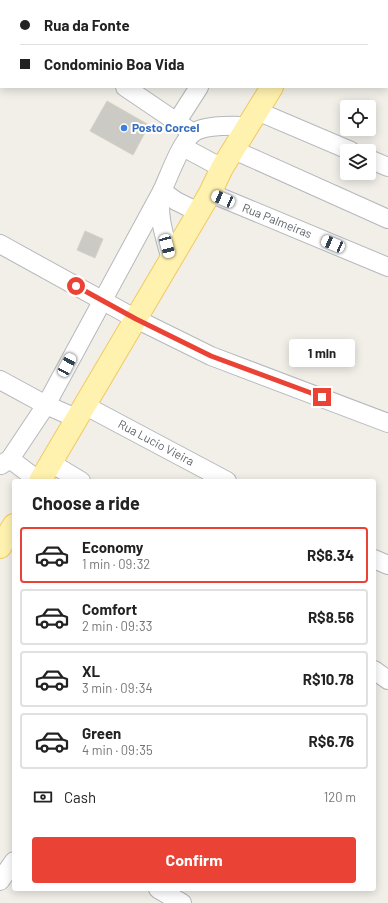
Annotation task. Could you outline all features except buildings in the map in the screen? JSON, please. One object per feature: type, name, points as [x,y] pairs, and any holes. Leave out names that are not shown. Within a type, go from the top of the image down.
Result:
[{"type":"main road","points":[[43,475],[171,260],[210,193],[222,168],[271,88]]},
{"type":"main road","points":[[0,547],[12,528]]},
{"type":"street","points":[[126,88],[176,123],[188,140],[222,168]]},
{"type":"street","points":[[176,123],[198,88]]},
{"type":"street","points":[[68,479],[43,475],[5,462],[46,405],[188,140],[212,128],[253,118],[340,147]]},
{"type":"street","points":[[234,150],[388,219]]},
{"type":"street","points":[[376,162],[388,167]]},
{"type":"street","points":[[162,191],[176,201],[198,212]]},
{"type":"street","points":[[162,191],[159,210],[171,260]]},
{"type":"street","name":"Rua Palmeiras","points":[[210,193],[388,267]]},
{"type":"street","points":[[0,244],[136,319],[211,356],[388,423]]},
{"type":"street","name":"Rua Lucio Vieira","points":[[0,380],[46,405],[80,412],[223,479]]},
{"type":"street","points":[[376,560],[388,565]]},
{"type":"street","points":[[376,671],[388,680]]},
{"type":"street","points":[[0,881],[12,864]]},
{"type":"street","points":[[161,891],[182,903]]},
{"type":"place","name":"Posto Corcel","points":[[124,128]]},
{"type":"route","points":[[76,286],[136,319],[211,356],[322,397]]}]
